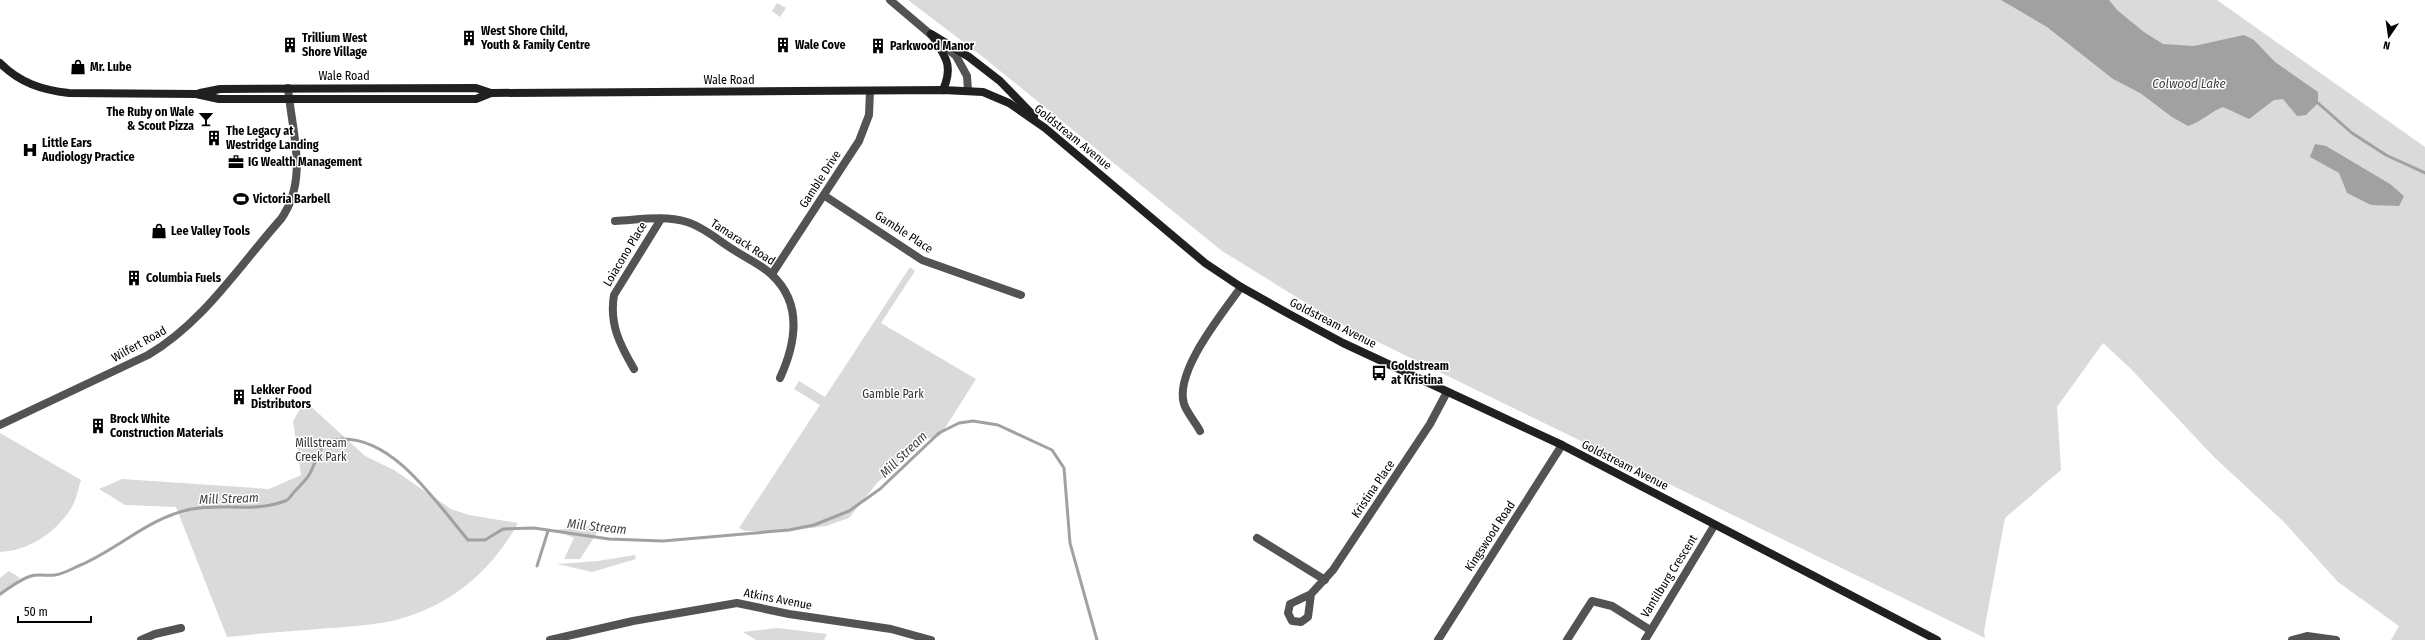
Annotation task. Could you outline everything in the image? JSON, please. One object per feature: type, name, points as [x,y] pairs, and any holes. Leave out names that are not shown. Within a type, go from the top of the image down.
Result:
[{"type":"main road","points":[[931,34],[948,63],[950,70],[943,90]]},
{"type":"main road","points":[[931,34],[969,57],[1000,81],[1045,128]]},
{"type":"main road","name":"Wale Road","points":[[0,63],[25,83],[49,91],[69,93],[196,94],[219,99],[387,100],[476,99],[491,93]]},
{"type":"main road","name":"Wale Road","points":[[196,94],[220,89],[288,88],[476,88],[491,93],[968,90]]},
{"type":"main road","points":[[387,100],[388,88]]},
{"type":"main road","name":"Goldstream Avenue","points":[[968,90],[997,96],[1045,128],[1165,231],[1241,287],[1343,343],[1562,446],[1714,526],[1937,640]]},
{"type":"street","points":[[890,0],[956,56],[963,66],[968,90]]},
{"type":"street","name":"Wilfert Road","points":[[0,425],[148,355],[170,342],[201,312],[289,208],[294,193],[298,167],[288,88]]},
{"type":"street","name":"Gamble Drive","points":[[772,274],[825,196],[865,128],[869,115],[870,91]]},
{"type":"street","name":"Gamble Place","points":[[825,196],[922,260],[1021,295]]},
{"type":"street","name":"Tamarack Road","points":[[614,221],[661,219],[687,222],[772,274],[784,288],[794,313],[795,327],[790,358],[780,378]]},
{"type":"street","name":"Loiacono Place","points":[[634,369],[620,345],[614,328],[612,309],[614,295],[661,219]]},
{"type":"street","points":[[1200,431],[1184,404],[1183,389],[1196,354],[1241,287]]},
{"type":"street","name":"Kristina Place","points":[[1311,594],[1325,580],[1430,424],[1447,392]]},
{"type":"street","name":"Kingswood Road","points":[[1438,640],[1562,446]]},
{"type":"street","name":"Vantilburg Crescent","points":[[1644,640],[1714,526]]},
{"type":"street","points":[[1257,538],[1325,580]]},
{"type":"street","points":[[1567,640],[1592,601],[1612,606],[1650,630]]},
{"type":"street","name":"Atkins Avenue","points":[[550,640],[618,624],[737,603],[789,614],[890,629],[931,640]]},
{"type":"street","points":[[141,640],[155,634],[181,628]]},
{"type":"street","points":[[2292,640],[2307,636],[2336,640]]},
{"type":"green space","points":[[908,0],[2217,0],[2425,147],[2425,640],[2391,640],[2399,626],[2338,582],[2284,522],[2214,457],[2130,368],[2103,343],[2057,407],[2061,470],[2005,518],[1984,631],[1985,638],[1337,322],[1222,251],[983,57]]},
{"type":"green space","points":[[777,3],[786,8],[780,17],[772,11]]},
{"type":"green space","name":"Gamble Park","points":[[910,267],[915,271],[881,323],[976,379],[940,436],[923,440],[905,453],[898,464],[877,483],[849,518],[826,526],[788,531],[745,531],[739,528],[820,405],[794,389],[799,381],[825,397]]},
{"type":"green space","name":"Millstream Creek Park","points":[[305,401],[365,456],[394,470],[451,509],[469,515],[518,523],[507,541],[480,574],[447,599],[428,609],[387,622],[227,637],[176,507],[125,505],[99,489],[122,479],[269,489],[301,475],[293,421]]},
{"type":"green space","points":[[0,433],[81,480],[72,507],[57,526],[40,539],[30,544],[10,551],[0,552]]},
{"type":"green space","points":[[603,524],[580,559],[564,559],[574,538],[555,530]]},
{"type":"green space","points":[[635,555],[636,559],[592,572],[557,564],[598,561]]},
{"type":"green space","points":[[9,571],[20,578],[0,597],[0,578]]},
{"type":"green space","points":[[778,628],[827,634],[824,640],[756,640],[743,632]]},
{"type":"water","name":"Colwood Lake","points":[[2001,0],[2109,0],[2117,10],[2144,32],[2163,44],[2194,46],[2244,35],[2254,40],[2275,62],[2318,92],[2318,103],[2306,115],[2297,116],[2283,99],[2274,100],[2249,119],[2223,107],[2188,126],[2172,117],[2140,93],[2113,79],[2047,27]]},
{"type":"water","points":[[2315,144],[2326,146],[2390,184],[2404,196],[2399,206],[2371,205],[2347,193],[2339,173],[2310,157]]},
{"type":"waterway","points":[[2318,103],[2352,133],[2386,155],[2425,173]]},
{"type":"waterway","name":"Mill Stream","points":[[0,594],[27,577],[37,575],[55,575],[69,570],[97,557],[149,525],[177,513],[204,507],[250,507],[273,505],[286,500],[308,477],[323,446],[333,440],[340,439],[360,441],[378,448],[396,460],[428,491],[468,540],[485,540],[503,529],[534,528],[609,539],[663,541],[789,530],[814,525],[849,511],[880,489],[939,433],[959,423],[973,421],[998,425],[1052,450],[1064,468],[1070,543],[1097,640]]},
{"type":"waterway","points":[[537,566],[548,531]]},
{"type":"place","name":"West Shore Child, Youth & Family Centre","points":[[469,38]]},
{"type":"place","name":"Trillium West Shore Village","points":[[290,45]]},
{"type":"place","name":"Wale Cove","points":[[783,45]]},
{"type":"place","name":"Parkwood Manor","points":[[878,46]]},
{"type":"place","name":"Mr. Lube","points":[[78,67]]},
{"type":"place","name":"The Ruby on Wale & Scout Pizza","points":[[206,119]]},
{"type":"place","name":"The Legacy at Westridge Landing","points":[[214,138]]},
{"type":"place","name":"Little Ears Audiology Practice","points":[[30,150]]},
{"type":"place","name":"IG Wealth Management","points":[[236,162]]},
{"type":"place","name":"Victoria Barbell","points":[[241,199]]},
{"type":"place","name":"Lee Valley Tools","points":[[159,231]]},
{"type":"place","name":"Columbia Fuels","points":[[134,278]]},
{"type":"place","name":"Goldstream at Kristina","points":[[1379,373]]},
{"type":"place","name":"Lekker Food Distributors","points":[[239,397]]},
{"type":"place","name":"Brock White Construction Materials","points":[[98,426]]}]
